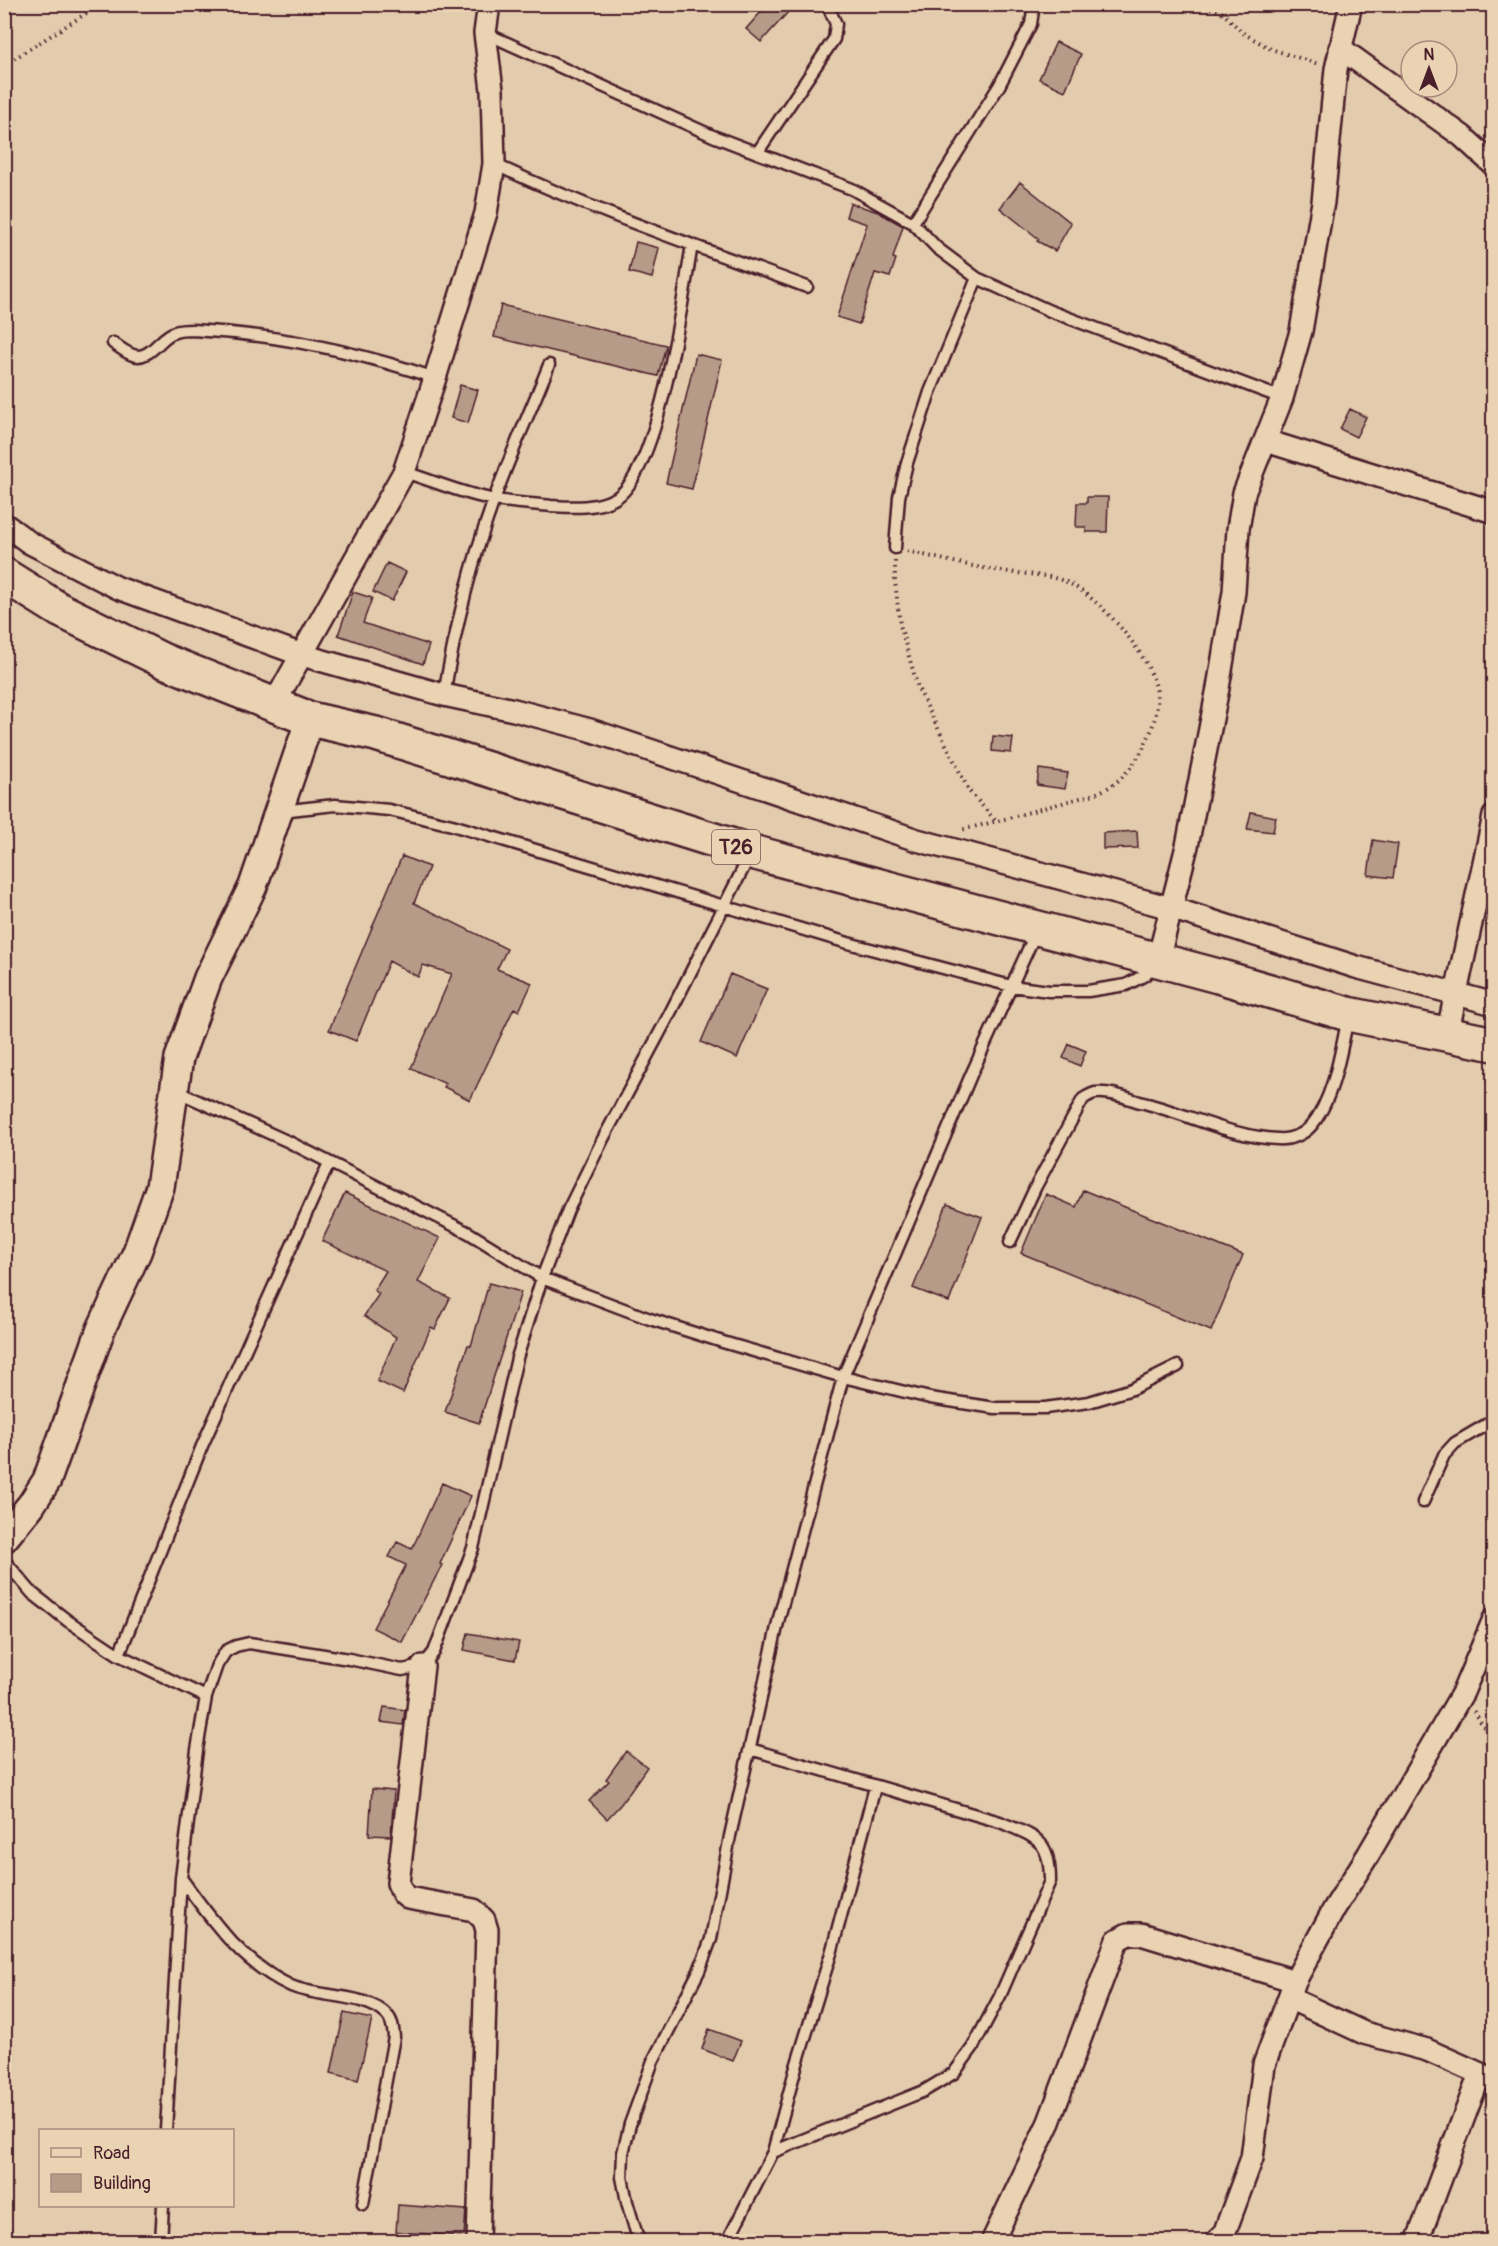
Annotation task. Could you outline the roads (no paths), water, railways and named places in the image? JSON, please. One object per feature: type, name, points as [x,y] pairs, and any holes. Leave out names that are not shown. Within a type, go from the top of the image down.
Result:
[{"type":"highway","name":"T26","points":[[4,575],[60,610],[154,656],[310,719],[376,734],[752,852],[1158,960],[1348,1014],[1494,1044]]},
{"type":"street","points":[[274,704],[404,472],[486,213],[494,164],[492,90],[485,33],[489,4]]},
{"type":"street","points":[[1158,960],[1186,846],[1218,688],[1234,592],[1238,529],[1244,494],[1282,398],[1301,331],[1323,202],[1336,69],[1351,4]]},
{"type":"street","points":[[1340,48],[1462,136],[1494,165]]},
{"type":"street","points":[[1266,441],[1494,512]]},
{"type":"street","points":[[4,524],[30,543],[118,588],[302,655],[444,695],[590,730],[917,840],[1171,909],[1356,967],[1456,996],[1494,1004]]},
{"type":"street","points":[[4,1538],[31,1505],[47,1480],[101,1329],[137,1252],[159,1187],[176,1091],[179,1058],[208,978],[253,886],[310,719]]},
{"type":"street","points":[[1447,1035],[1494,816]]},
{"type":"street","points":[[1216,2241],[1224,2234],[1252,2158],[1264,2065],[1292,1989],[1334,1909],[1463,1692],[1494,1619]]},
{"type":"street","points":[[423,1666],[398,1883],[402,1894],[408,1898],[474,1910],[484,1920],[487,1930],[478,2241]]},
{"type":"street","points":[[992,2241],[1049,2122],[1116,1941],[1128,1934],[1141,1934],[1292,1989],[1364,2033],[1427,2050],[1487,2077],[1417,2241]]},
{"type":"lane","points":[[757,153],[834,39],[836,24],[827,4]]},
{"type":"lane","points":[[913,223],[999,86],[1031,24],[1034,4]]},
{"type":"lane","points":[[485,33],[713,136],[852,189],[913,223],[937,248],[977,278],[1050,310],[1282,398]]},
{"type":"lane","points":[[494,164],[544,188],[807,288]]},
{"type":"lane","points":[[404,472],[494,500],[572,507],[594,505],[615,499],[628,487],[650,441],[661,404],[692,245]]},
{"type":"lane","points":[[895,548],[899,497],[908,463],[930,392],[977,278]]},
{"type":"lane","points":[[113,344],[133,355],[141,356],[174,332],[189,330],[231,333],[336,350],[397,365],[435,378]]},
{"type":"lane","points":[[444,695],[464,598],[494,500],[549,365]]},
{"type":"lane","points":[[278,811],[335,805],[389,810],[452,825],[848,943],[1011,986],[1049,991],[1078,991],[1126,985],[1145,975],[1158,960]]},
{"type":"lane","points":[[166,2129],[181,1878],[196,1750],[206,1696],[217,1665],[226,1652],[236,1646],[249,1643],[402,1670],[423,1666],[434,1652],[473,1548],[517,1358],[542,1278],[568,1210],[752,852]]},
{"type":"lane","points":[[639,2241],[622,2177],[623,2153],[630,2124],[653,2061],[699,1971],[711,1939],[730,1836],[779,1618],[843,1377],[971,1075],[1037,928]]},
{"type":"lane","points":[[1010,1242],[1040,1177],[1083,1099],[1095,1093],[1112,1095],[1154,1105],[1241,1133],[1280,1139],[1299,1136],[1311,1126],[1325,1104],[1338,1064],[1348,1014]]},
{"type":"lane","points":[[176,1091],[289,1142],[469,1233],[542,1278],[715,1340],[843,1377],[930,1398],[995,1408],[1045,1408],[1089,1402],[1132,1389],[1178,1366]]},
{"type":"lane","points":[[119,1655],[202,1446],[329,1163]]},
{"type":"lane","points":[[1423,1502],[1444,1455],[1455,1443],[1494,1420]]},
{"type":"lane","points":[[4,1560],[32,1593],[68,1621],[119,1655],[206,1696]]},
{"type":"lane","points":[[750,1749],[1000,1822],[1034,1837],[1047,1849],[1050,1881],[1000,1996],[973,2047],[954,2073],[924,2091],[773,2152]]},
{"type":"lane","points":[[727,2241],[773,2152],[832,1950],[875,1787]]},
{"type":"lane","points":[[181,1878],[222,1933],[243,1955],[292,1987],[373,2006],[387,2015],[393,2025],[394,2037],[363,2204]]},
{"type":"lane","points":[[161,2241],[163,2207]]}]
